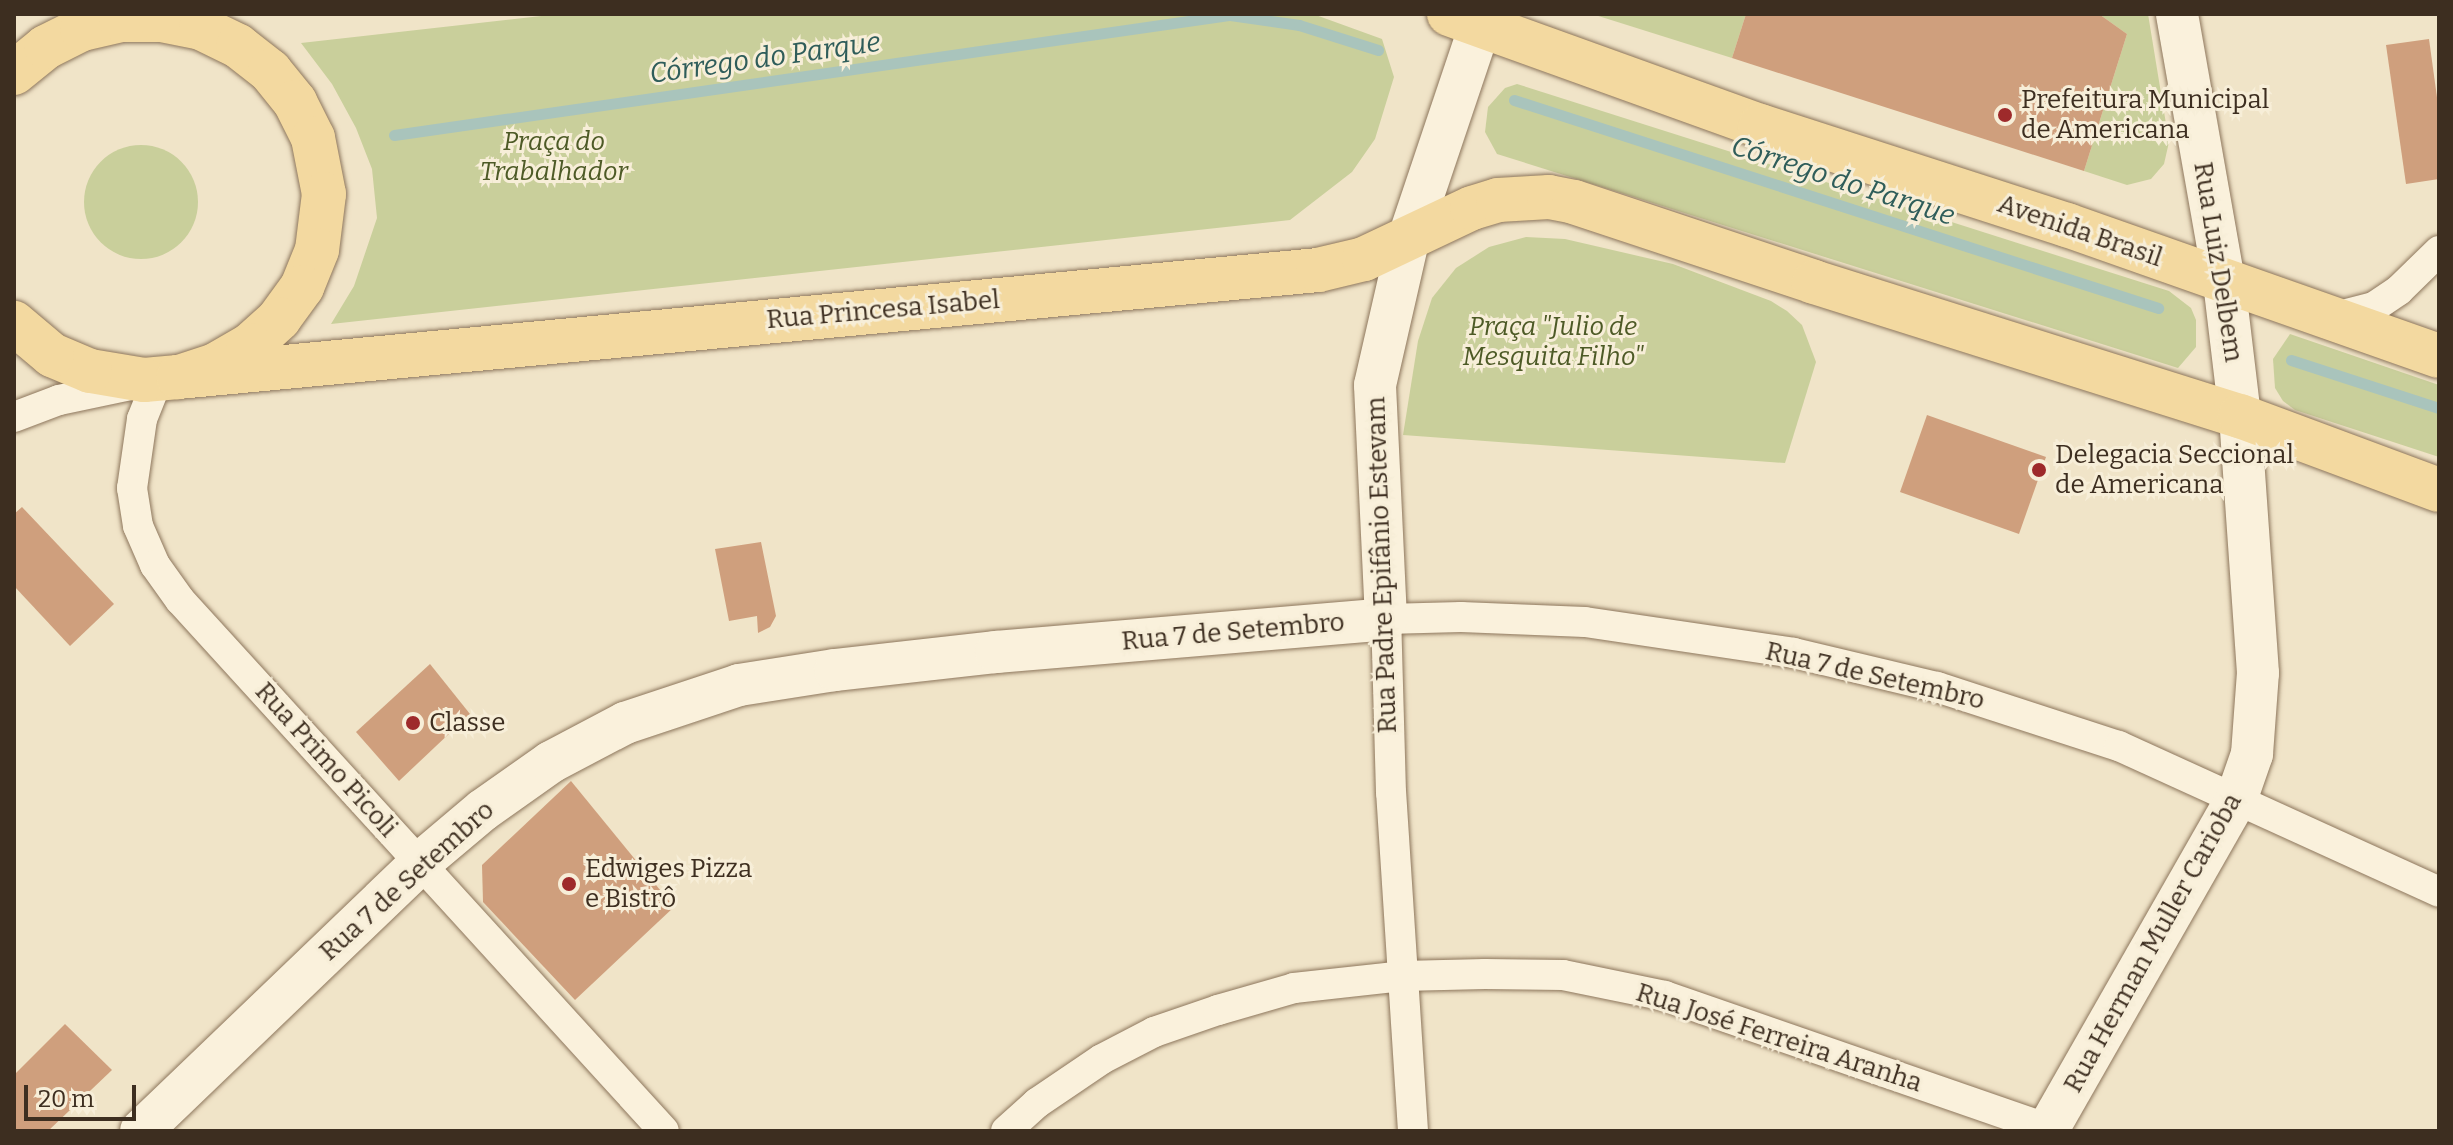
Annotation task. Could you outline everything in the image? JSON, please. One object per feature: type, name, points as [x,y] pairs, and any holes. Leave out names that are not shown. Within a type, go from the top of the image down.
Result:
[{"type":"main road","points":[[14,34],[166,14]]},
{"type":"main road","name":"Avenida Brasil","points":[[1471,18],[1760,126],[2067,225],[2439,356]]},
{"type":"main road","points":[[14,73],[46,47],[82,29],[121,20],[161,20],[201,28],[238,46],[270,71],[295,102],[313,138],[320,166],[322,222],[317,250],[302,287],[279,319],[250,345],[216,365],[168,378],[130,379],[90,371],[52,355],[14,323]]},
{"type":"main road","name":"Rua Princesa Isabel","points":[[168,378],[1318,270],[1364,259],[1452,215],[1498,200],[1536,197],[1574,202],[1814,282],[2240,416]]},
{"type":"main road","points":[[2240,416],[2439,490]]},
{"type":"street","name":"Rua Luiz Delbem","points":[[2177,14],[2224,281],[2240,416]]},
{"type":"street","name":"Rua Padre Epifânio Estevam","points":[[1413,1131],[1391,793],[1375,385],[1409,237],[1457,92],[1471,18]]},
{"type":"street","points":[[2329,319],[2374,307],[2399,290],[2439,251]]},
{"type":"street","points":[[14,417],[59,400],[168,378]]},
{"type":"street","name":"Rua Primo Picoli","points":[[168,378],[142,419],[132,488],[138,526],[155,565],[180,600],[664,1131]]},
{"type":"street","name":"Rua Herman Muller Carioba","points":[[2051,1130],[2236,800],[2252,754],[2258,673],[2240,416]]},
{"type":"street","name":"Rua 7 de Setembro","points":[[141,1131],[420,863],[483,810],[551,762],[625,723],[739,685],[996,652],[1386,619],[1461,617],[1585,622],[1794,653],[1937,687],[2027,713],[2119,746],[2439,892]]},
{"type":"street","name":"Rua José Ferreira Aranha","points":[[1006,1131],[1037,1103],[1102,1059],[1154,1032],[1294,988],[1402,976],[1563,975],[1665,996],[2051,1130]]},
{"type":"green space","name":"Praça do Trabalhador","points":[[559,14],[1313,14],[1382,39],[1394,77],[1375,139],[1352,172],[1290,220],[331,324],[354,286],[377,218],[372,169],[356,128],[332,84],[301,43]]},
{"type":"green space","points":[[1592,14],[1746,14],[1732,58]]},
{"type":"green space","points":[[2099,14],[2148,14],[2169,142],[2164,164],[2151,179],[2127,185],[2084,171],[2127,34]]},
{"type":"green space","points":[[1517,84],[2169,291],[2191,308],[2196,320],[2196,347],[2178,368],[1497,154],[1485,132],[1488,107],[1505,88]]},
{"type":"green space","points":[[141,145],[163,149],[182,161],[194,180],[198,202],[194,224],[182,243],[163,255],[141,259],[119,255],[100,243],[88,224],[84,202],[88,180],[100,161],[119,149]]},
{"type":"green space","name":"Praça \"Julio de Mesquita Filho\"","points":[[1526,237],[1565,239],[1673,264],[1771,301],[1787,311],[1802,325],[1816,362],[1785,463],[1403,435],[1418,341],[1432,298],[1456,268],[1489,247]]},
{"type":"green space","points":[[2290,334],[2439,385],[2439,457],[2295,410],[2283,401],[2275,388],[2273,359]]},
{"type":"building","name":"Prefeitura Municipal de Americana","points":[[1746,14],[2099,14],[2127,34],[2084,171],[1732,58]]},
{"type":"building","points":[[2429,39],[2439,112],[2439,179],[2406,184],[2386,45]]},
{"type":"building","points":[[1927,415],[2046,457],[2019,534],[1900,492]]},
{"type":"building","points":[[22,507],[114,604],[70,646],[14,586],[14,514]]},
{"type":"building","points":[[761,542],[776,616],[770,627],[758,633],[757,616],[729,621],[715,549]]},
{"type":"building","name":"Classe","points":[[430,664],[470,714],[399,781],[356,732]]},
{"type":"building","name":"Edwiges Pizza e Bistrô","points":[[571,781],[674,907],[575,1000],[483,902],[482,865]]},
{"type":"building","points":[[65,1024],[112,1070],[48,1131],[14,1131],[14,1075]]},
{"type":"waterway","name":"Córrego do Parque","points":[[394,135],[1230,15],[1299,25],[1378,50]]},
{"type":"waterway","name":"Córrego do Parque","points":[[1514,100],[2158,308]]},
{"type":"waterway","name":"Córrego do Parque","points":[[2291,360],[2439,408]]},
{"type":"place","name":"Prefeitura Municipal de Americana","points":[[2005,115]]},
{"type":"place","name":"Delegacia Seccional de Americana","points":[[2039,470]]},
{"type":"place","name":"Classe","points":[[413,723]]},
{"type":"place","name":"Edwiges Pizza e Bistrô","points":[[569,884]]}]
